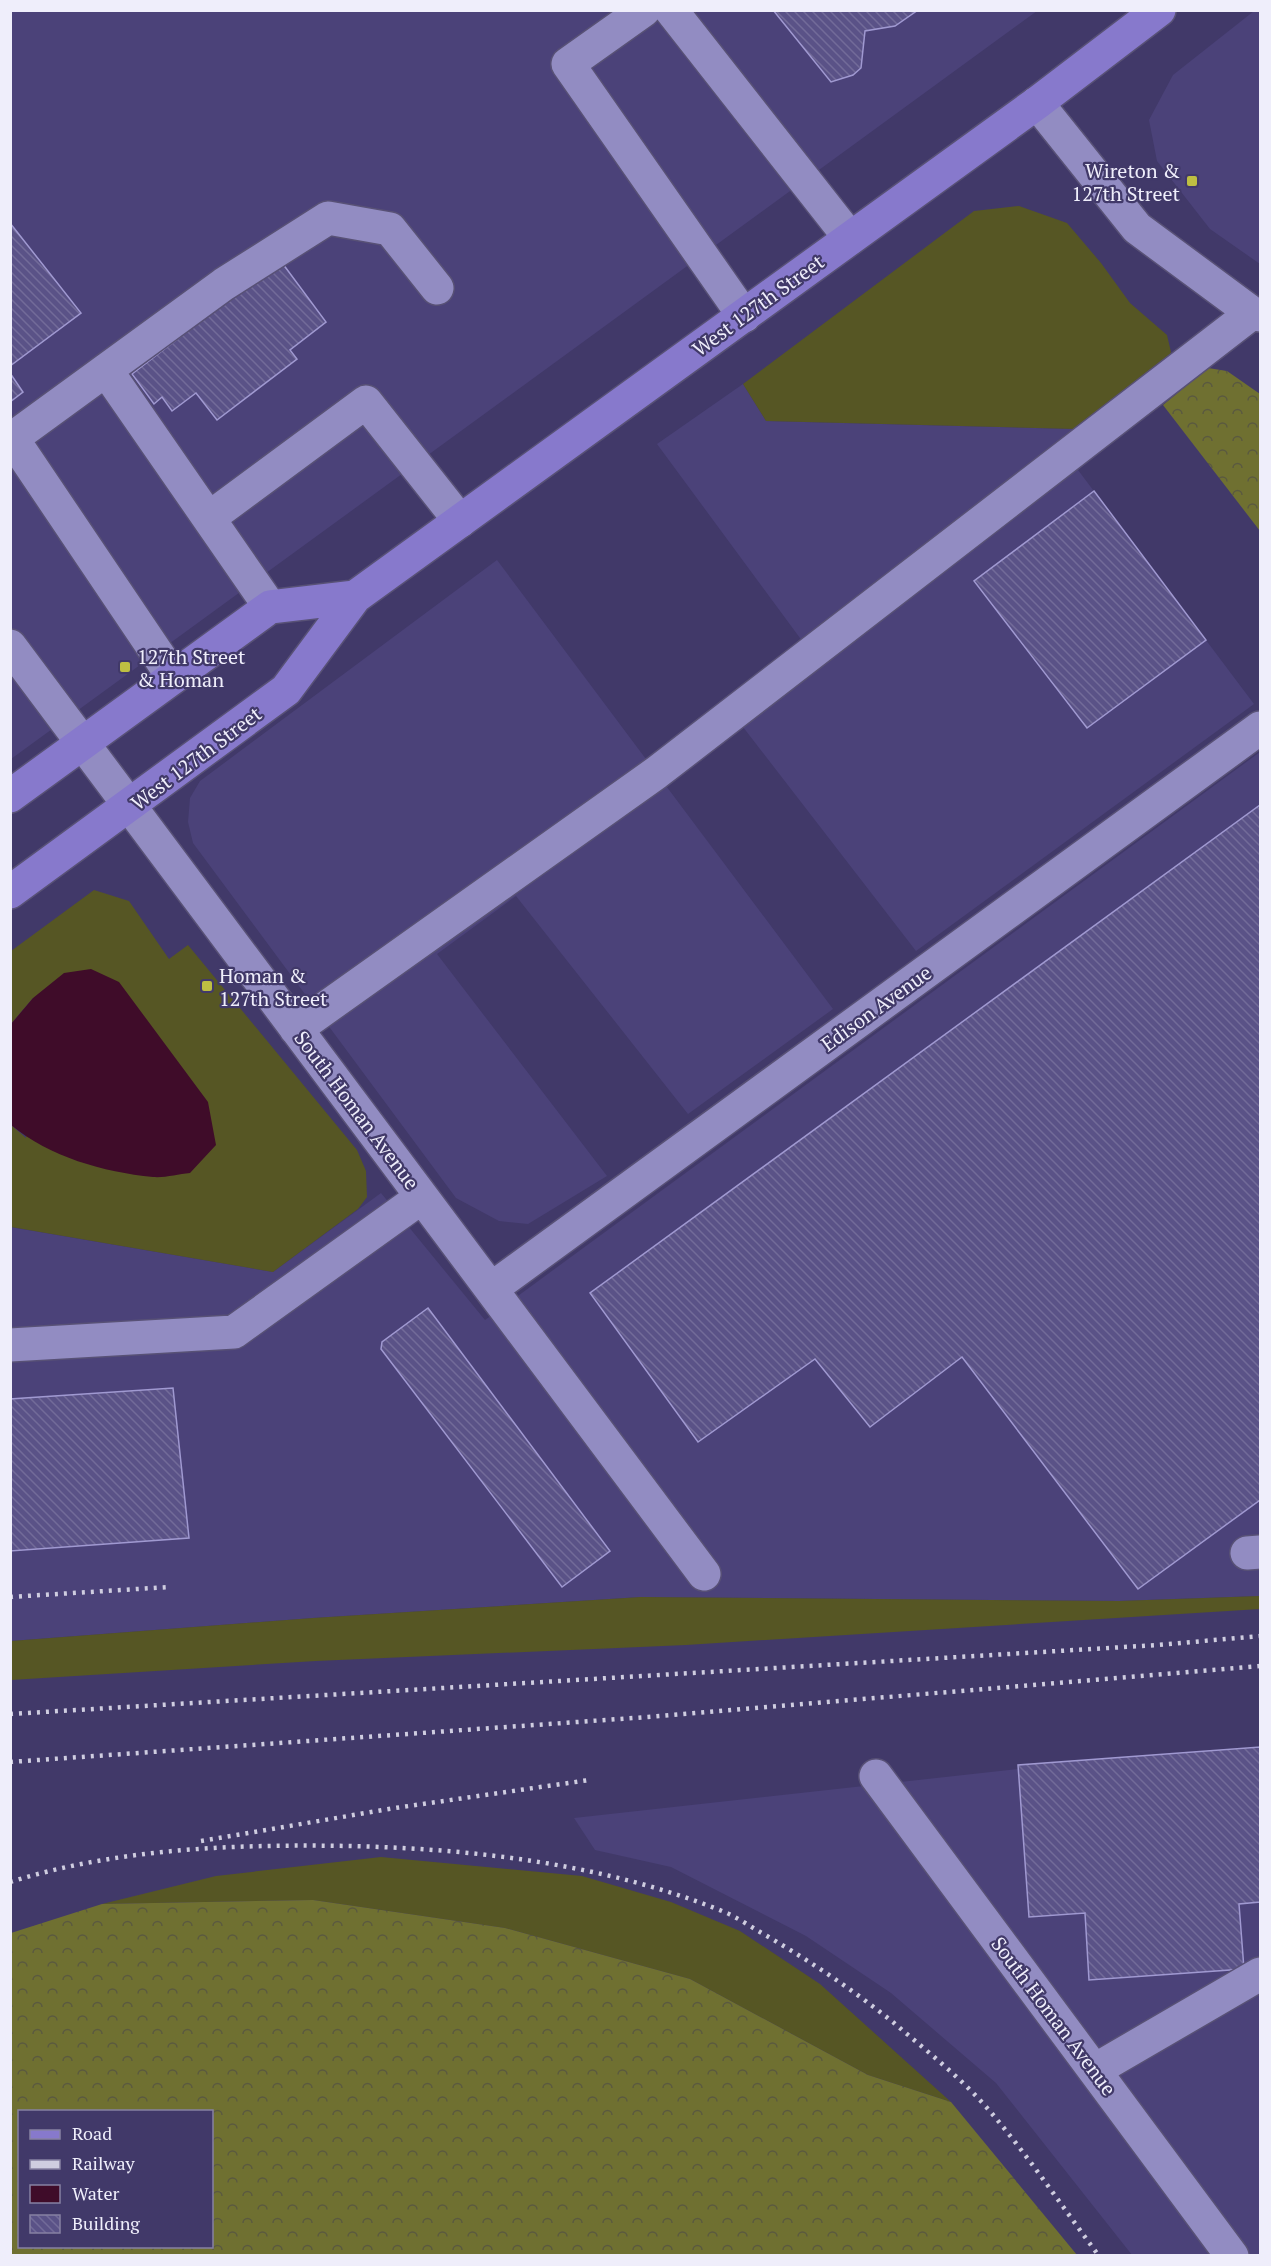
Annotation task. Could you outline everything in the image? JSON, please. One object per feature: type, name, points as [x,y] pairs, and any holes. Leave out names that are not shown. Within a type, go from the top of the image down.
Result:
[{"type":"main road","name":"West 127th Street","points":[[10,892],[130,807],[286,690],[355,597],[1037,103],[1159,10]]},
{"type":"main road","name":"West 127th Street","points":[[10,796],[270,607],[355,597]]},
{"type":"street","points":[[644,10],[568,64],[744,316]]},
{"type":"street","points":[[671,10],[850,238]]},
{"type":"street","points":[[296,1029],[656,773],[1256,314],[1137,228],[1037,103]]},
{"type":"street","points":[[173,677],[11,439],[224,284],[328,218],[390,229],[437,288]]},
{"type":"street","points":[[106,370],[270,607]]},
{"type":"street","points":[[209,518],[366,402],[460,521]]},
{"type":"street","name":"South Homan Avenue","points":[[10,646],[704,1574]]},
{"type":"street","name":"Edison Avenue","points":[[491,1289],[1260,728]]},
{"type":"street","points":[[10,1345],[234,1332],[422,1197]]},
{"type":"street","name":"South Homan Avenue","points":[[876,1776],[1232,2256]]},
{"type":"street","points":[[1095,2070],[1260,1974]]},
{"type":"shaded area","points":[[11,11],[1037,11],[11,759]]},
{"type":"shaded area","points":[[1254,11],[1260,11],[1260,264],[1210,229],[1157,161],[1149,120],[1173,75]]},
{"type":"shaded area","points":[[1019,206],[1067,223],[1101,263],[1130,303],[1167,335],[1171,352],[1169,362],[1075,429],[766,421],[743,384],[974,211]]},
{"type":"shaded area","points":[[743,384],[766,421],[1075,429],[1093,455],[1078,470],[1254,704],[916,951],[733,714],[811,653],[657,444]]},
{"type":"shaded area","points":[[497,560],[833,1009],[688,1114],[516,896],[437,954],[607,1176],[528,1224],[499,1221],[456,1198],[193,843],[188,822],[190,798],[200,781]]},
{"type":"shaded area","points":[[1260,752],[1260,1596],[1119,1601],[641,1597],[313,1618],[11,1641],[10,1227],[273,1272],[381,1193],[485,1320]]},
{"type":"shaded area","points":[[94,890],[129,901],[169,959],[188,945],[357,1150],[366,1171],[367,1197],[358,1209],[273,1272],[11,1227],[11,1125],[26,1138],[33,998],[11,1024],[11,951]]},
{"type":"shaded area","points":[[1260,1596],[1260,1609],[686,1645],[316,1661],[11,1680],[11,1641],[313,1618],[641,1597],[1119,1601]]},
{"type":"shaded area","points":[[1260,1748],[1260,2255],[1132,2255],[996,2083],[891,1993],[806,1936],[671,1867],[595,1850],[574,1818],[1018,1769]]},
{"type":"shaded area","points":[[381,1857],[582,1876],[671,1902],[740,1931],[820,1984],[951,2102],[868,2075],[690,1979],[505,1928],[313,1900],[102,1904],[216,1876]]},
{"type":"green space","points":[[1208,368],[1227,371],[1260,394],[1260,531],[1163,405]]},
{"type":"green space","points":[[313,1900],[505,1928],[690,1979],[868,2075],[951,2102],[1077,2255],[11,2255],[11,1933],[102,1904]]},
{"type":"water","points":[[91,969],[119,982],[208,1102],[216,1145],[190,1173],[153,1177],[96,1167],[43,1146],[11,1125],[11,1024],[33,998],[64,973]]},
{"type":"building","points":[[773,10],[918,10],[895,26],[865,31],[861,68],[853,75],[831,82]]},
{"type":"building","points":[[10,223],[81,313],[10,366]]},
{"type":"building","points":[[280,260],[326,322],[290,350],[297,359],[217,420],[196,393],[172,411],[162,397],[154,404],[132,374]]},
{"type":"building","points":[[10,373],[23,392],[10,402]]},
{"type":"building","points":[[1094,491],[1206,640],[1087,728],[974,581]]},
{"type":"building","points":[[1260,805],[1260,1500],[1138,1589],[962,1357],[870,1427],[815,1359],[698,1442],[590,1293]]},
{"type":"building","points":[[428,1308],[610,1551],[562,1587],[381,1349],[382,1342]]},
{"type":"building","points":[[173,1388],[189,1538],[10,1551],[10,1399]]},
{"type":"building","points":[[1260,1747],[1260,1902],[1239,1904],[1244,1969],[1089,1980],[1085,1913],[1029,1917],[1018,1765]]},
{"type":"railway","points":[[10,1597],[169,1587]]},
{"type":"railway","points":[[10,1714],[1158,1645],[1260,1636]]},
{"type":"railway","points":[[10,1762],[648,1717],[1260,1666]]},
{"type":"railway","points":[[201,1841],[395,1808],[589,1780]]},
{"type":"railway","points":[[10,1882],[93,1862],[178,1850],[265,1846],[350,1846],[492,1855],[539,1862],[632,1881],[678,1895],[732,1915],[795,1953],[862,1998],[933,2056],[959,2079],[994,2116],[1099,2256]]},
{"type":"place","name":"Wireton & 127th Street","points":[[1192,181]]},
{"type":"place","name":"127th Street & Homan","points":[[125,667]]},
{"type":"place","name":"Homan & 127th Street","points":[[207,986]]}]
